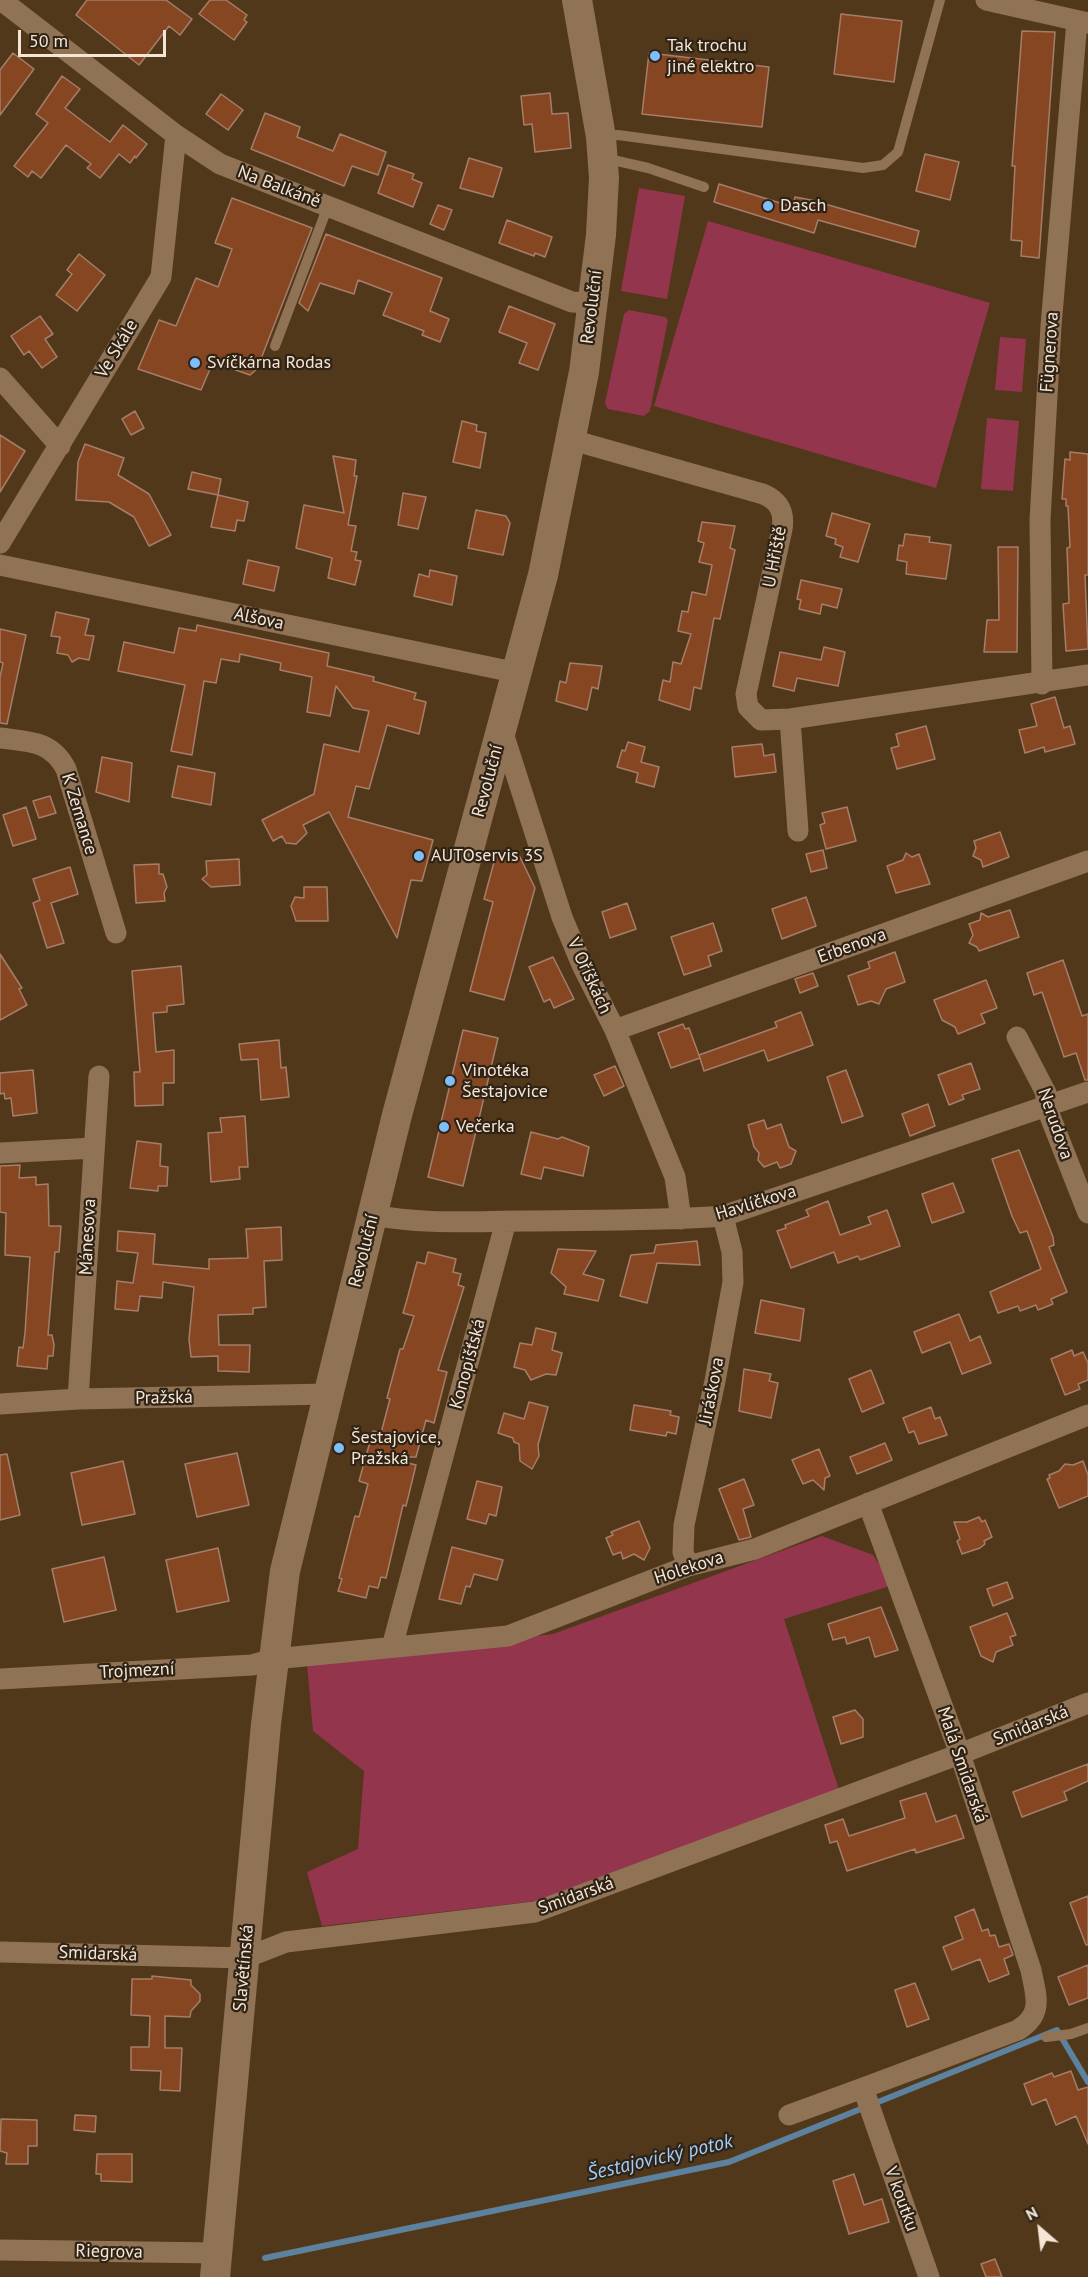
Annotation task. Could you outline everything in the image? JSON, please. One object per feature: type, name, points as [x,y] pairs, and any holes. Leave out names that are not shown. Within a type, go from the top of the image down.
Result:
[{"type":"street","name":"Na Balkáně","points":[[1,0],[176,135],[220,164],[572,302],[594,303]]},
{"type":"street","name":"Revoluční","points":[[274,1659],[285,1571],[328,1394],[397,1115],[518,673],[550,544],[572,440],[594,303],[603,202],[602,148],[577,0]]},
{"type":"street","points":[[986,0],[1082,22]]},
{"type":"street","name":"Fügnerova","points":[[1042,684],[1041,509],[1051,326],[1082,22]]},
{"type":"street","name":"Ve Skále","points":[[0,543],[160,277],[167,169],[176,135]]},
{"type":"street","points":[[0,378],[60,446]]},
{"type":"street","name":"U Hřiště","points":[[572,440],[763,494],[777,502],[783,513],[782,529],[746,701],[751,713],[761,720],[790,719],[1042,684],[1088,675]]},
{"type":"street","name":"Alšova","points":[[0,565],[518,673]]},
{"type":"street","points":[[790,719],[798,831]]},
{"type":"street","name":"V Oříškách","points":[[502,730],[548,880],[562,917],[582,965],[615,1030],[679,1187],[681,1219]]},
{"type":"street","name":"K Zemance","points":[[0,738],[44,745],[59,756],[66,769],[116,933]]},
{"type":"street","name":"Erbenova","points":[[615,1030],[1088,861]]},
{"type":"street","name":"Nerudova","points":[[1017,1037],[1046,1093],[1046,1106],[1088,1213]]},
{"type":"street","name":"Mánesova","points":[[78,1399],[99,1076]]},
{"type":"street","name":"Havlíčkova","points":[[374,1215],[399,1220],[506,1221],[681,1219],[723,1216],[1088,1092]]},
{"type":"street","points":[[0,1153],[93,1148]]},
{"type":"street","name":"Jiráskova","points":[[688,1566],[682,1546],[684,1525],[715,1381],[733,1282],[732,1252],[723,1216]]},
{"type":"street","name":"Konopišťská","points":[[392,1647],[506,1221]]},
{"type":"street","name":"Pražská","points":[[0,1404],[78,1399],[328,1394]]},
{"type":"street","name":"Holekova","points":[[274,1659],[508,1636],[688,1566],[755,1549],[1088,1415]]},
{"type":"street","name":"Malá Smidarská","points":[[865,2094],[1023,2027],[1031,2021],[1036,2006],[1031,1970],[960,1754],[868,1503]]},
{"type":"street","name":"Trojmezní","points":[[0,1679],[252,1665],[274,1659]]},
{"type":"street","name":"Slavětínská","points":[[216,2265],[274,1659]]},
{"type":"street","name":"Smidarská","points":[[0,1952],[246,1958],[286,1942],[535,1912],[960,1754],[1088,1703]]},
{"type":"street","points":[[789,2115],[865,2094]]},
{"type":"street","name":"V koutku","points":[[865,2094],[929,2277]]},
{"type":"street","name":"Riegrova","points":[[0,2250],[216,2265]]},
{"type":"lane","points":[[704,187],[648,168],[602,148],[618,135],[863,168],[883,165],[898,152],[940,0]]},
{"type":"lane","points":[[275,346],[328,206]]},
{"type":"lane","points":[[1046,2037],[1071,2034],[1088,2028]]},
{"type":"shaded area","points":[[639,188],[685,196],[667,299],[621,291]]},
{"type":"shaded area","points":[[708,221],[990,303],[936,488],[654,406]]},
{"type":"shaded area","points":[[629,310],[665,317],[668,320],[650,411],[644,416],[608,409],[605,403],[624,314]]},
{"type":"shaded area","points":[[1000,337],[1026,339],[1022,392],[995,390]]},
{"type":"shaded area","points":[[987,418],[1019,421],[1013,491],[981,489]]},
{"type":"shaded area","points":[[822,1536],[873,1555],[893,1585],[784,1619],[839,1790],[545,1900],[322,1926],[307,1872],[358,1849],[364,1771],[313,1731],[307,1664],[553,1634]]},
{"type":"building","points":[[87,0],[166,0],[192,19],[180,35],[169,26],[139,65],[76,15]]},
{"type":"building","points":[[210,0],[226,0],[247,15],[244,20],[247,22],[234,40],[199,14]]},
{"type":"building","points":[[841,14],[902,21],[894,82],[834,74]]},
{"type":"building","points":[[1022,31],[1055,32],[1039,258],[1021,256],[1022,241],[1011,240],[1015,166],[1012,166]]},
{"type":"building","points":[[13,53],[34,69],[0,115],[0,70]]},
{"type":"building","points":[[649,53],[769,67],[762,127],[642,114]]},
{"type":"building","points":[[62,76],[80,89],[65,108],[110,142],[123,125],[147,144],[136,158],[135,156],[130,163],[119,154],[100,178],[87,168],[91,164],[66,145],[41,178],[32,171],[28,177],[14,166],[48,123],[36,114]]},
{"type":"building","points":[[550,93],[552,114],[568,113],[571,148],[535,152],[532,124],[524,125],[521,96]]},
{"type":"building","points":[[221,94],[243,110],[228,130],[206,114]]},
{"type":"building","points":[[265,113],[300,127],[297,137],[333,151],[340,134],[386,152],[378,175],[352,166],[344,186],[251,149]]},
{"type":"building","points":[[925,154],[959,162],[950,200],[916,191]]},
{"type":"building","points":[[469,158],[502,168],[493,197],[460,188]]},
{"type":"building","points":[[388,165],[414,174],[412,179],[422,183],[413,207],[378,193]]},
{"type":"building","points":[[719,184],[793,207],[795,197],[811,200],[919,231],[915,247],[818,220],[814,233],[714,202]]},
{"type":"building","points":[[232,198],[312,228],[257,369],[250,375],[213,362],[201,390],[138,369],[159,320],[176,326],[196,278],[218,287],[232,249],[215,243]]},
{"type":"building","points":[[438,205],[452,210],[444,230],[430,224]]},
{"type":"building","points":[[507,220],[552,237],[545,257],[535,253],[534,256],[499,243]]},
{"type":"building","points":[[326,234],[442,278],[430,311],[449,319],[440,342],[422,335],[424,331],[383,315],[392,293],[358,280],[354,294],[320,283],[308,311],[299,303]]},
{"type":"building","points":[[79,254],[105,275],[77,311],[56,295],[72,274],[67,270]]},
{"type":"building","points":[[509,306],[555,324],[538,370],[519,363],[527,343],[499,332]]},
{"type":"building","points":[[40,316],[53,334],[45,339],[57,357],[42,368],[29,351],[24,355],[11,336]]},
{"type":"building","points":[[135,411],[144,428],[131,435],[122,419]]},
{"type":"building","points":[[462,421],[477,425],[476,431],[486,433],[480,468],[453,462]]},
{"type":"building","points":[[0,435],[25,451],[0,492]]},
{"type":"building","points":[[85,444],[124,458],[118,475],[149,494],[171,535],[149,546],[134,517],[109,502],[76,500],[78,462]]},
{"type":"building","points":[[1070,452],[1088,454],[1088,575],[1085,575],[1088,649],[1066,651],[1063,604],[1069,603],[1067,548],[1070,547],[1068,506],[1066,506],[1066,499],[1062,499],[1065,459],[1070,460]]},
{"type":"building","points":[[333,456],[356,460],[354,476],[357,476],[348,525],[356,526],[351,551],[357,552],[355,560],[361,561],[355,585],[328,578],[332,558],[296,548],[304,505],[344,513]]},
{"type":"building","points":[[192,472],[221,479],[218,495],[188,489]]},
{"type":"building","points":[[403,493],[426,497],[418,529],[398,525]]},
{"type":"building","points":[[218,495],[248,502],[244,521],[237,520],[235,531],[211,527]]},
{"type":"building","points":[[476,510],[506,516],[510,523],[503,555],[468,548]]},
{"type":"building","points":[[832,513],[870,524],[858,562],[840,557],[843,547],[835,544],[836,539],[826,536]]},
{"type":"building","points":[[702,522],[735,526],[730,548],[735,550],[720,619],[714,618],[701,689],[694,687],[690,710],[659,700],[663,680],[670,682],[673,662],[681,664],[691,634],[678,631],[682,611],[688,612],[692,592],[706,595],[712,565],[699,562],[704,543],[698,541]]},
{"type":"building","points":[[905,534],[930,537],[929,542],[951,545],[946,579],[906,574],[907,562],[897,560],[899,545],[903,546]]},
{"type":"building","points":[[998,547],[1018,547],[1017,652],[984,652],[987,620],[999,620]]},
{"type":"building","points":[[248,560],[279,567],[274,591],[243,584]]},
{"type":"building","points":[[430,570],[457,576],[452,605],[414,596],[419,574],[429,577]]},
{"type":"building","points":[[801,580],[842,589],[837,608],[822,604],[820,614],[799,609],[801,600],[797,599]]},
{"type":"building","points":[[56,612],[89,619],[85,635],[94,636],[89,660],[79,658],[72,662],[68,655],[57,653],[60,637],[51,636]]},
{"type":"building","points":[[197,625],[329,653],[327,666],[374,677],[373,681],[416,693],[414,699],[426,702],[419,734],[387,725],[369,789],[356,786],[348,817],[433,840],[422,881],[411,880],[397,938],[329,812],[303,825],[307,833],[296,844],[286,843],[282,836],[273,841],[262,820],[314,794],[324,744],[359,752],[369,711],[353,708],[336,686],[330,716],[307,712],[312,677],[280,670],[281,663],[240,654],[239,662],[221,659],[216,683],[204,681],[192,755],[171,751],[185,685],[118,671],[124,642],[174,653],[179,628],[196,631]]},
{"type":"building","points":[[0,629],[26,635],[7,724],[0,723],[0,677],[3,663],[0,662]]},
{"type":"building","points":[[824,647],[845,652],[838,686],[797,678],[794,691],[773,686],[780,652],[821,660]]},
{"type":"building","points":[[570,663],[602,666],[598,689],[592,687],[587,710],[556,701],[560,681],[566,683]]},
{"type":"building","points":[[1055,697],[1064,728],[1070,726],[1075,744],[1045,752],[1044,747],[1025,753],[1019,730],[1037,726],[1031,704]]},
{"type":"building","points":[[926,726],[935,759],[897,769],[891,748],[899,746],[896,734]]},
{"type":"building","points":[[628,742],[645,747],[641,762],[659,767],[654,787],[636,782],[638,773],[617,767],[622,750],[625,751]]},
{"type":"building","points":[[762,744],[764,756],[774,754],[776,772],[735,777],[732,747]]},
{"type":"building","points":[[102,757],[132,763],[129,802],[96,792]]},
{"type":"building","points":[[178,766],[215,773],[211,805],[172,797]]},
{"type":"building","points":[[50,796],[56,813],[39,818],[33,801]]},
{"type":"building","points":[[26,807],[36,839],[13,846],[3,815]]},
{"type":"building","points":[[847,807],[856,841],[826,849],[820,825],[825,823],[822,813]]},
{"type":"building","points":[[1000,832],[1009,857],[983,867],[981,860],[973,856],[976,848],[974,841]]},
{"type":"building","points":[[823,850],[827,868],[811,872],[806,854]]},
{"type":"building","points":[[497,851],[520,857],[535,888],[504,1000],[470,991],[493,902],[484,899]]},
{"type":"building","points":[[906,853],[912,857],[919,854],[930,884],[896,893],[887,866],[903,860]]},
{"type":"building","points":[[239,859],[240,885],[211,887],[202,879],[207,875],[206,861]]},
{"type":"building","points":[[159,864],[159,874],[163,874],[167,887],[164,893],[165,901],[136,903],[134,865]]},
{"type":"building","points":[[70,867],[78,894],[51,903],[64,943],[47,948],[33,903],[40,900],[33,879]]},
{"type":"building","points":[[304,887],[327,887],[328,921],[296,921],[291,906],[295,897],[304,898]]},
{"type":"building","points":[[806,897],[816,926],[782,939],[772,909]]},
{"type":"building","points":[[627,903],[636,929],[610,938],[602,912]]},
{"type":"building","points":[[1010,910],[1019,937],[979,951],[977,947],[969,943],[973,935],[969,924],[980,920],[981,913],[988,917]]},
{"type":"building","points":[[713,923],[722,951],[708,956],[711,966],[684,975],[671,937]]},
{"type":"building","points":[[895,952],[905,982],[886,989],[879,1004],[871,1001],[858,1005],[848,976],[870,968],[868,962]]},
{"type":"building","points":[[0,954],[22,988],[19,989],[27,1005],[0,1020]]},
{"type":"building","points":[[553,957],[574,999],[554,1008],[550,999],[544,1002],[529,967]]},
{"type":"building","points":[[1063,960],[1082,1016],[1088,1014],[1088,1080],[1085,1080],[1076,1053],[1064,1057],[1042,992],[1034,995],[1027,973]]},
{"type":"building","points":[[181,966],[184,1004],[167,1006],[167,1012],[153,1013],[156,1052],[174,1050],[174,1083],[163,1083],[163,1105],[135,1106],[134,1072],[140,1072],[132,971]]},
{"type":"building","points":[[813,973],[818,986],[800,993],[795,979]]},
{"type":"building","points":[[986,980],[997,1008],[981,1014],[985,1023],[958,1034],[955,1027],[942,1020],[934,1000]]},
{"type":"building","points":[[801,1012],[813,1045],[768,1061],[764,1050],[704,1071],[699,1055],[777,1027],[775,1022]]},
{"type":"building","points":[[683,1024],[685,1029],[689,1028],[700,1058],[671,1068],[658,1033]]},
{"type":"building","points":[[463,1030],[498,1038],[463,1186],[428,1177]]},
{"type":"building","points":[[279,1040],[281,1068],[286,1067],[289,1097],[261,1100],[258,1059],[241,1060],[239,1044]]},
{"type":"building","points":[[971,1063],[980,1089],[962,1095],[964,1099],[949,1105],[938,1075]]},
{"type":"building","points":[[615,1066],[624,1086],[604,1096],[594,1075]]},
{"type":"building","points":[[33,1070],[37,1113],[13,1116],[11,1098],[5,1099],[4,1093],[0,1094],[0,1073]]},
{"type":"building","points":[[846,1070],[863,1116],[842,1123],[827,1077]]},
{"type":"building","points":[[928,1104],[935,1126],[910,1136],[902,1114]]},
{"type":"building","points":[[245,1116],[248,1167],[239,1167],[240,1179],[211,1182],[208,1133],[222,1132],[220,1118]]},
{"type":"building","points":[[764,1120],[767,1129],[781,1124],[789,1147],[796,1151],[791,1164],[780,1168],[777,1162],[764,1167],[758,1160],[759,1153],[754,1147],[748,1125]]},
{"type":"building","points":[[531,1132],[558,1139],[562,1137],[589,1147],[583,1176],[544,1167],[541,1179],[521,1174]]},
{"type":"building","points":[[137,1141],[161,1144],[160,1166],[168,1167],[167,1186],[158,1186],[158,1191],[130,1188]]},
{"type":"building","points":[[1019,1150],[1053,1237],[1054,1245],[1049,1247],[1067,1292],[1051,1299],[1053,1304],[1038,1310],[1036,1305],[1020,1311],[1018,1306],[998,1313],[990,1292],[1041,1269],[1027,1231],[1020,1233],[1012,1216],[992,1159]]},
{"type":"building","points":[[20,1165],[19,1178],[36,1177],[36,1185],[48,1184],[49,1226],[61,1226],[59,1252],[55,1252],[48,1335],[52,1335],[53,1356],[48,1356],[47,1369],[17,1366],[19,1347],[23,1348],[25,1333],[30,1257],[5,1255],[6,1213],[0,1212],[0,1166]]},
{"type":"building","points":[[953,1183],[964,1212],[932,1223],[922,1194]]},
{"type":"building","points":[[828,1201],[840,1235],[871,1224],[868,1217],[887,1210],[900,1246],[860,1260],[858,1256],[838,1263],[834,1252],[791,1268],[777,1231],[786,1228],[785,1225],[809,1216],[806,1210]]},
{"type":"building","points":[[281,1227],[282,1260],[264,1261],[266,1307],[253,1308],[253,1314],[218,1315],[219,1345],[250,1345],[249,1372],[218,1371],[218,1356],[191,1357],[189,1339],[194,1287],[163,1282],[162,1298],[140,1296],[138,1311],[115,1309],[117,1281],[133,1283],[138,1253],[117,1251],[118,1231],[155,1234],[153,1264],[209,1269],[209,1259],[248,1258],[246,1229]]},
{"type":"building","points":[[697,1241],[700,1265],[657,1263],[647,1303],[620,1296],[631,1255],[654,1253],[656,1245]]},
{"type":"building","points":[[558,1249],[596,1251],[583,1274],[604,1280],[598,1301],[564,1294],[566,1287],[551,1273]]},
{"type":"building","points":[[428,1252],[456,1259],[453,1272],[461,1274],[458,1285],[464,1287],[438,1370],[447,1372],[434,1423],[426,1420],[416,1457],[409,1457],[408,1463],[416,1465],[406,1506],[403,1505],[386,1578],[381,1577],[378,1588],[369,1586],[366,1598],[338,1591],[342,1579],[339,1578],[355,1516],[359,1517],[368,1484],[359,1481],[373,1431],[381,1433],[390,1399],[387,1398],[400,1349],[403,1349],[414,1316],[403,1313],[417,1262],[425,1264]]},
{"type":"building","points":[[761,1300],[804,1309],[800,1341],[755,1333]]},
{"type":"building","points":[[959,1314],[970,1341],[980,1336],[991,1363],[962,1374],[950,1342],[922,1353],[914,1332]]},
{"type":"building","points":[[536,1328],[556,1333],[552,1350],[562,1353],[556,1375],[546,1374],[531,1380],[525,1370],[514,1367],[520,1343],[532,1345]]},
{"type":"building","points":[[1072,1350],[1074,1356],[1083,1352],[1088,1363],[1088,1380],[1078,1384],[1080,1389],[1065,1395],[1051,1359]]},
{"type":"building","points":[[744,1369],[771,1374],[769,1381],[778,1383],[771,1418],[739,1411]]},
{"type":"building","points":[[871,1370],[884,1403],[862,1412],[849,1379]]},
{"type":"building","points":[[529,1402],[548,1407],[538,1445],[539,1456],[532,1469],[520,1461],[519,1444],[514,1442],[513,1438],[498,1433],[504,1413],[524,1419]]},
{"type":"building","points":[[634,1405],[671,1411],[670,1415],[679,1417],[676,1434],[667,1432],[666,1436],[630,1430]]},
{"type":"building","points":[[931,1407],[935,1419],[940,1417],[947,1435],[919,1444],[914,1431],[909,1433],[903,1418]]},
{"type":"building","points":[[885,1443],[892,1460],[857,1474],[850,1457]]},
{"type":"building","points":[[819,1449],[830,1476],[825,1478],[824,1490],[813,1480],[803,1484],[792,1460]]},
{"type":"building","points":[[237,1453],[249,1505],[197,1517],[185,1464]]},
{"type":"building","points":[[7,1454],[20,1515],[0,1520],[0,1455]]},
{"type":"building","points":[[123,1461],[135,1514],[82,1525],[71,1473]]},
{"type":"building","points":[[1083,1461],[1088,1475],[1088,1496],[1059,1508],[1047,1479],[1050,1478],[1049,1475],[1059,1471],[1065,1464],[1073,1465]]},
{"type":"building","points":[[744,1479],[754,1505],[743,1509],[751,1537],[739,1540],[719,1489]]},
{"type":"building","points":[[477,1481],[502,1487],[496,1516],[489,1514],[486,1524],[467,1519]]},
{"type":"building","points":[[979,1517],[982,1522],[985,1520],[992,1537],[984,1541],[985,1544],[980,1548],[962,1554],[954,1522],[967,1522]]},
{"type":"building","points":[[639,1521],[650,1548],[644,1560],[634,1554],[623,1559],[621,1552],[613,1555],[606,1538],[613,1535],[611,1532]]},
{"type":"building","points":[[452,1547],[503,1560],[497,1580],[474,1574],[470,1587],[466,1586],[461,1604],[439,1599]]},
{"type":"building","points":[[218,1548],[229,1601],[177,1612],[166,1560]]},
{"type":"building","points":[[104,1557],[116,1610],[64,1622],[52,1569]]},
{"type":"building","points":[[1007,1582],[1013,1598],[993,1606],[987,1589]]},
{"type":"building","points":[[881,1607],[898,1650],[875,1657],[869,1637],[847,1644],[845,1637],[833,1640],[828,1624]]},
{"type":"building","points":[[1007,1613],[1016,1635],[1010,1637],[1013,1645],[996,1652],[993,1662],[981,1656],[970,1627]]},
{"type":"building","points":[[855,1710],[863,1719],[863,1737],[841,1744],[833,1717]]},
{"type":"building","points":[[1088,1764],[1088,1781],[1064,1792],[1067,1800],[1022,1817],[1013,1792]]},
{"type":"building","points":[[926,1793],[936,1822],[956,1815],[964,1838],[916,1853],[915,1849],[847,1871],[837,1841],[830,1843],[825,1825],[843,1819],[849,1836],[905,1818],[900,1801]]},
{"type":"building","points":[[1088,1896],[1088,1945],[1086,1945],[1070,1903]]},
{"type":"building","points":[[974,1909],[982,1931],[988,1929],[990,1936],[995,1935],[999,1947],[1009,1944],[1013,1955],[1004,1959],[1009,1974],[989,1982],[980,1959],[952,1970],[943,1947],[963,1939],[955,1917]]},
{"type":"building","points":[[1088,1965],[1088,1998],[1069,2005],[1058,1977]]},
{"type":"building","points":[[152,1976],[191,1980],[191,1985],[200,1994],[200,2001],[191,2011],[190,2017],[165,2016],[165,2048],[182,2048],[180,2091],[160,2090],[161,2071],[131,2070],[131,2047],[149,2047],[150,2016],[131,2015],[132,1979],[152,1979]]},
{"type":"building","points":[[915,1983],[929,2019],[907,2027],[895,1990]]},
{"type":"building","points":[[1071,2071],[1078,2090],[1088,2087],[1088,2144],[1076,2116],[1056,2125],[1046,2099],[1032,2105],[1024,2084],[1052,2073],[1054,2077]]},
{"type":"building","points":[[75,2115],[96,2116],[95,2132],[74,2130]]},
{"type":"building","points":[[1,2119],[37,2120],[37,2146],[28,2146],[28,2164],[6,2164],[7,2153],[0,2151]]},
{"type":"building","points":[[97,2154],[132,2154],[132,2182],[101,2181],[101,2174],[96,2174]]},
{"type":"building","points":[[854,2174],[864,2205],[882,2199],[889,2222],[849,2234],[833,2181]]},
{"type":"building","points":[[995,2259],[1002,2277],[986,2277],[981,2264]]},
{"type":"waterway","name":"Šestajovický potok","points":[[265,2258],[729,2162],[1057,2030],[1088,2082]]},
{"type":"place","name":"Tak trochu jiné elektro","points":[[655,56]]},
{"type":"place","name":"Dasch","points":[[768,206]]},
{"type":"place","name":"Svíčkárna Rodas","points":[[195,363]]},
{"type":"place","name":"AUTOservis 3S","points":[[419,856]]},
{"type":"place","name":"Vinotéka Šestajovice","points":[[450,1081]]},
{"type":"place","name":"Večerka","points":[[444,1127]]},
{"type":"place","name":"Šestajovice, Pražská","points":[[339,1448]]}]
